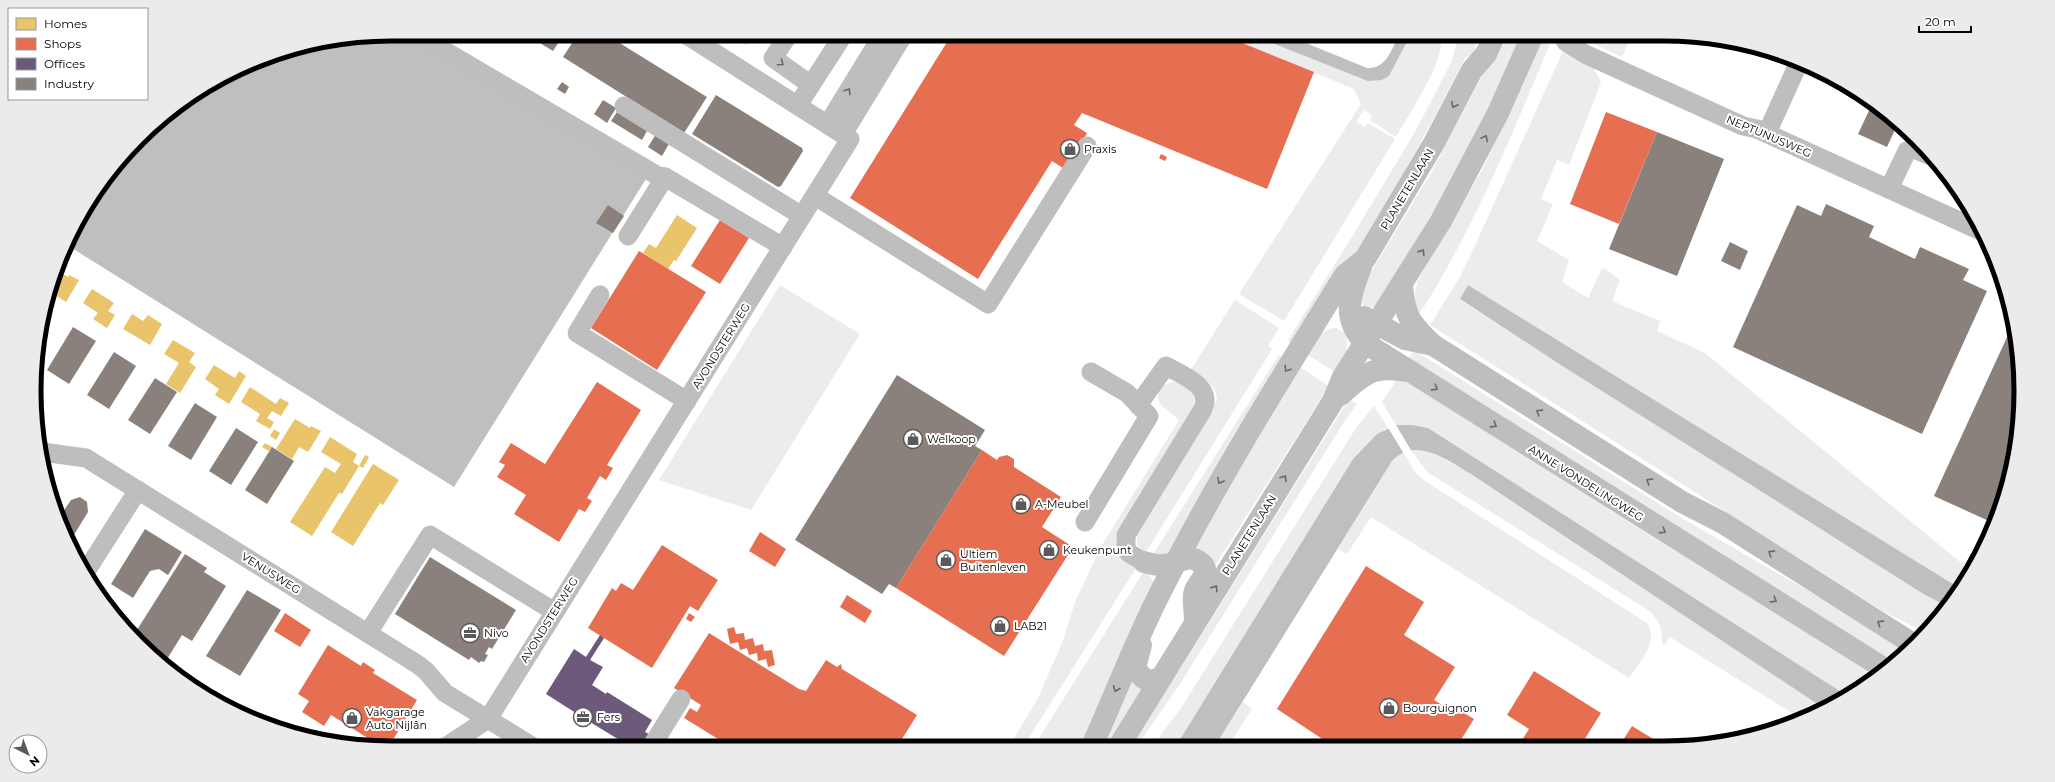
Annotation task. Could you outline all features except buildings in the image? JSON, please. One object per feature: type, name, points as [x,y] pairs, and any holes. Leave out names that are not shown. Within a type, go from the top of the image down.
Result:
[{"type":"main road","name":"PLANETENLAAN","points":[[1094,741],[1161,590],[1237,451],[1345,274],[1365,259],[1434,143],[1472,70],[1486,54],[1491,41]]},
{"type":"main road","name":"PLANETENLAAN","points":[[1122,741],[1333,401],[1343,377],[1402,285],[1462,183],[1498,113],[1529,41]]},
{"type":"main road","name":"ANNE VONDELINGWEG","points":[[1365,259],[1352,289],[1349,305],[1350,315],[1356,332],[1365,343],[1408,372],[1880,666]]},
{"type":"main road","points":[[1402,285],[1403,300],[1412,325],[1433,345],[1682,502],[1723,523],[1908,641]]},
{"type":"main road","name":"PLANETENLAAN","points":[[1307,336],[1318,327],[1333,319],[1350,315],[1370,319],[1405,339],[1433,345]]},
{"type":"main road","points":[[1333,401],[1359,378],[1374,370],[1393,369],[1408,372]]},
{"type":"main road","points":[[1144,562],[1156,565],[1177,562],[1187,557],[1197,559],[1205,566],[1204,575],[1194,592],[1195,622]]},
{"type":"main road","points":[[1144,562],[1160,580],[1161,590]]},
{"type":"main road","points":[[1143,628],[1141,653],[1136,664],[1137,671],[1147,681],[1160,678]]},
{"type":"street","points":[[428,41],[658,176],[665,177],[783,247]]},
{"type":"street","points":[[696,41],[835,129]]},
{"type":"street","points":[[784,41],[773,58],[811,85]]},
{"type":"street","points":[[798,105],[839,41]]},
{"type":"street","points":[[835,129],[879,41]]},
{"type":"street","points":[[835,129],[899,41]]},
{"type":"street","name":"NEPTUNUSWEG","points":[[1566,41],[1585,54],[1743,126],[1767,133],[1889,189],[1972,224]]},
{"type":"street","points":[[1767,133],[1797,67]]},
{"type":"street","points":[[624,106],[802,216]]},
{"type":"street","name":"AVONDSTERWEG","points":[[488,719],[850,138],[835,129]]},
{"type":"street","points":[[815,196],[988,304],[1087,146]]},
{"type":"street","points":[[1889,189],[1907,151],[1914,149],[1917,150]]},
{"type":"street","points":[[628,236],[665,177]]},
{"type":"street","points":[[600,295],[577,332],[686,401]]},
{"type":"street","points":[[1138,405],[1166,366],[1200,387],[1206,400],[1203,409],[1126,535],[1126,549],[1129,553],[1144,562]]},
{"type":"street","points":[[1084,522],[1149,416],[1127,393],[1091,372]]},
{"type":"street","name":"VENUSWEG","points":[[47,453],[86,458],[417,664],[426,671],[445,693],[523,741]]},
{"type":"street","points":[[89,567],[138,490]]},
{"type":"street","points":[[368,633],[430,535],[555,612]]},
{"type":"street","points":[[655,741],[681,699]]},
{"type":"street","points":[[455,741],[488,719]]},
{"type":"shaded area","points":[[412,41],[646,179],[454,487],[72,248],[88,216],[113,178],[128,160],[160,128],[178,113],[216,88],[236,77],[300,53],[345,44]]},
{"type":"shaded area","points":[[1237,41],[1267,41],[1369,81],[1389,76],[1407,41],[1441,41],[1441,47],[1432,73],[1396,137],[1370,120],[1372,115],[1364,110],[1356,122],[1365,127],[1368,123],[1395,139],[1284,321],[1239,294],[1361,104],[1354,89]]},
{"type":"shaded area","points":[[1267,41],[1301,41],[1367,68],[1374,67],[1384,62],[1396,41],[1407,41],[1389,76],[1382,80],[1368,81]]},
{"type":"shaded area","points":[[1456,41],[1478,41],[1474,53],[1465,58],[1427,131],[1363,242],[1292,345],[1288,340],[1415,132],[1451,63]]},
{"type":"shaded area","points":[[1500,41],[1520,41],[1485,120],[1435,214],[1374,308],[1364,306],[1361,301],[1365,282],[1431,173]]},
{"type":"shaded area","points":[[1540,41],[1551,41],[1508,144],[1476,213],[1440,280],[1420,313],[1417,309],[1415,301],[1418,280],[1482,170],[1522,85]]},
{"type":"shaded area","points":[[1589,41],[1629,41],[1622,57]]},
{"type":"shaded area","points":[[1563,51],[1591,63],[1601,82],[1569,165],[1557,160],[1541,199],[1553,204],[1537,241],[1569,260],[1562,282],[1588,298],[1602,268],[1607,270],[1620,280],[1612,301],[1660,321],[1657,331],[1705,353],[1966,567],[1955,585],[1468,285],[1460,300],[1831,536],[1942,604],[1919,630],[1883,611],[1430,325],[1460,277]]},
{"type":"shaded area","points":[[780,285],[860,334],[751,510],[659,480]]},
{"type":"shaded area","points":[[1468,285],[1955,585],[1942,604],[1922,593],[1564,367],[1460,299]]},
{"type":"shaded area","points":[[1235,300],[1279,328],[1268,346],[1272,349],[1146,552],[1137,545],[1137,532],[1217,399],[1211,385],[1190,371]]},
{"type":"shaded area","points":[[1332,328],[1337,328],[1346,334],[1347,345],[1342,364],[1337,373],[1303,352],[1322,333]]},
{"type":"shaded area","points":[[1414,350],[1675,514],[1862,622],[1902,647],[1888,660],[1408,360]]},
{"type":"shaded area","points":[[1279,355],[1287,360],[1173,555],[1152,556]]},
{"type":"shaded area","points":[[1295,364],[1329,386],[1214,567],[1190,548]]},
{"type":"shaded area","points":[[1398,378],[1410,384],[1646,533],[1851,659],[1871,673],[1842,692],[1428,428],[1412,425],[1396,425],[1382,402]]},
{"type":"shaded area","points":[[1173,382],[1179,383],[1188,388],[1193,395],[1195,405],[1194,410],[1116,537],[1116,551],[1136,568],[1027,741],[1012,741],[1038,698],[1064,638],[1075,602],[1102,545],[1179,420],[1160,403],[1158,399],[1158,394],[1161,388]]},
{"type":"shaded area","points":[[1349,399],[1357,404],[1346,419],[1178,687],[1140,741],[1130,741],[1175,677]]},
{"type":"shaded area","points":[[1374,406],[1388,428],[1377,434],[1353,459],[1179,741],[1157,741],[1183,705],[1356,428]]},
{"type":"shaded area","points":[[1396,425],[1412,425],[1428,428],[1842,692],[1819,705],[1471,474],[1442,457],[1432,453],[1421,450],[1411,450],[1401,454],[1392,461],[1218,741],[1179,741],[1353,459],[1377,434]]},
{"type":"shaded area","points":[[1421,449],[1429,451],[1471,474],[1819,705],[1795,715],[1670,637],[1664,645],[1662,642],[1659,624],[1648,610],[1427,472],[1411,450]]},
{"type":"shaded area","points":[[1403,452],[1415,472],[1425,481],[1647,623],[1651,637],[1650,644],[1643,659],[1629,678],[1371,517],[1347,554],[1338,549],[1392,461]]},
{"type":"shaded area","points":[[1144,571],[1149,575],[1155,584],[1088,741],[1037,741]]},
{"type":"shaded area","points":[[1127,676],[1147,689],[1117,741],[1099,741]]},
{"type":"shaded area","points":[[1243,702],[1252,709],[1231,741],[1218,741]]},
{"type":"pier","points":[[1395,424],[1412,452],[1404,454],[1387,426]]},
{"type":"place","name":"Praxis","points":[[1070,149]]},
{"type":"place","name":"Welkoop","points":[[913,439]]},
{"type":"place","name":"A-Meubel","points":[[1021,504]]},
{"type":"place","name":"Keukenpunt","points":[[1049,550]]},
{"type":"place","name":"Ultiem Buitenleven","points":[[946,560]]},
{"type":"place","name":"LAB21","points":[[1000,626]]},
{"type":"place","name":"Nivo","points":[[470,633]]},
{"type":"place","name":"Bourguignon","points":[[1389,708]]},
{"type":"place","name":"Fers","points":[[583,717]]},
{"type":"place","name":"Vakgarage Auto Nijlân","points":[[352,718]]}]
